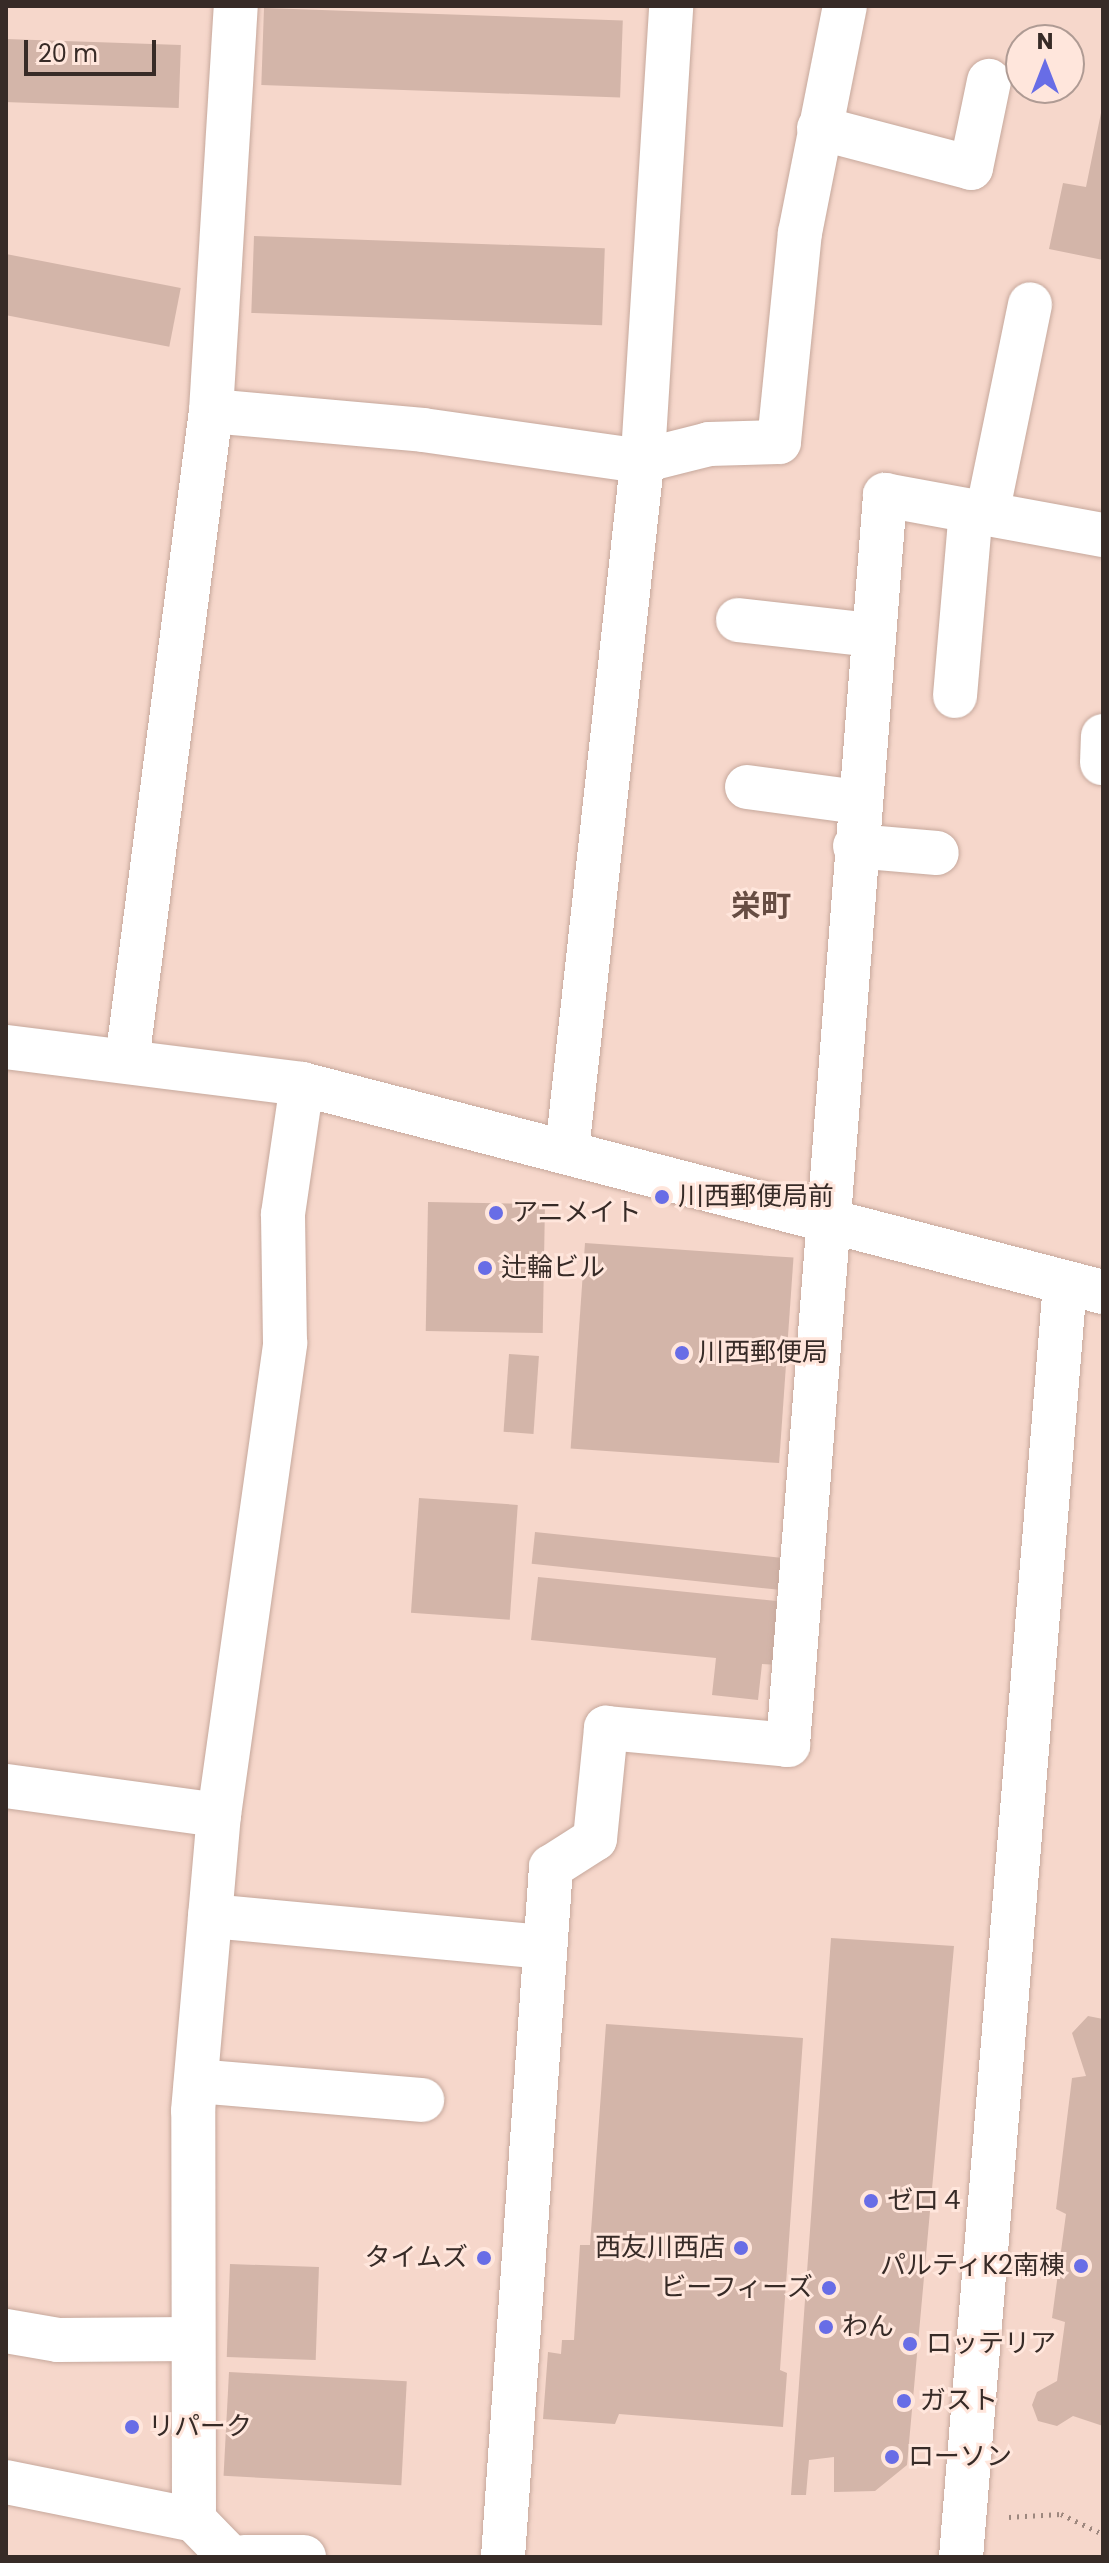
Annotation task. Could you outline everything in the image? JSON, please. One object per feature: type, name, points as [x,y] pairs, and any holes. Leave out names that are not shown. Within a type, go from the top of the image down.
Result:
[{"type":"street","points":[[127,1061],[211,411],[236,6]]},
{"type":"street","points":[[567,1151],[642,461],[671,6]]},
{"type":"street","points":[[211,411],[423,430],[642,461],[709,444],[779,442],[800,233],[845,6]]},
{"type":"street","points":[[819,128],[971,168],[989,81]]},
{"type":"street","points":[[955,696],[979,512],[1030,304]]},
{"type":"street","points":[[503,2557],[551,1867],[595,1839],[606,1728],[788,1745],[833,1221],[858,802],[885,495],[1103,535]]},
{"type":"street","points":[[738,620],[872,635]]},
{"type":"street","points":[[1102,763],[1103,736]]},
{"type":"street","points":[[747,787],[858,802]]},
{"type":"street","points":[[855,846],[937,853]]},
{"type":"street","points":[[6,1047],[302,1084],[1084,1288],[949,2551]]},
{"type":"street","points":[[194,2520],[188,2487],[197,2355],[190,2339],[196,2081],[219,1815],[260,1562],[285,1343],[283,1214],[302,1084]]},
{"type":"street","points":[[6,1786],[219,1815]]},
{"type":"street","points":[[210,1916],[545,1947]]},
{"type":"street","points":[[196,2081],[422,2100]]},
{"type":"street","points":[[6,2331],[58,2340],[190,2339]]},
{"type":"street","points":[[6,2482],[194,2520],[247,2556],[304,2557]]},
{"type":"path","points":[[998,2517],[1061,2514],[1103,2534]]},
{"type":"building","points":[[264,8],[623,21],[620,97],[261,85]]},
{"type":"building","points":[[6,39],[181,45],[179,108],[6,102]]},
{"type":"building","points":[[1102,108],[1103,260],[1049,249],[1063,183],[1086,187]]},
{"type":"building","points":[[254,236],[605,248],[602,325],[251,313]]},
{"type":"building","points":[[6,254],[181,288],[169,347],[6,315]]},
{"type":"building","name":"辻輪ビル","points":[[428,1202],[545,1204],[543,1333],[426,1331]]},
{"type":"building","points":[[585,1243],[793,1258],[779,1463],[571,1448]]},
{"type":"building","points":[[509,1354],[539,1356],[533,1434],[504,1432]]},
{"type":"building","points":[[419,1498],[518,1505],[510,1620],[411,1613]]},
{"type":"building","points":[[535,1532],[790,1559],[786,1591],[532,1564]]},
{"type":"building","points":[[538,1577],[786,1602],[779,1665],[762,1664],[758,1700],[712,1695],[716,1658],[531,1640]]},
{"type":"building","name":"ゼロ４","points":[[831,1938],[954,1946],[907,2465],[875,2491],[834,2492],[834,2457],[809,2460],[806,2495],[791,2495]]},
{"type":"building","name":"パルティK2南棟","points":[[1088,2016],[1103,2019],[1103,2426],[1073,2416],[1057,2426],[1038,2421],[1032,2405],[1037,2392],[1057,2381],[1065,2322],[1052,2318],[1066,2214],[1056,2209],[1072,2078],[1086,2076],[1072,2033]]},
{"type":"building","points":[[606,2024],[803,2038],[780,2370],[787,2373],[783,2427],[619,2414],[615,2424],[543,2419],[548,2352],[561,2354],[562,2340],[574,2340],[580,2245],[590,2245]]},
{"type":"building","points":[[230,2264],[319,2267],[316,2360],[227,2357]]},
{"type":"building","points":[[229,2372],[407,2381],[401,2485],[224,2476]]},
{"type":"place","name":"川西郵便局前","points":[[662,1197]]},
{"type":"place","name":"アニメイト","points":[[496,1213]]},
{"type":"place","name":"辻輪ビル","points":[[485,1268]]},
{"type":"place","name":"川西郵便局","points":[[682,1353]]},
{"type":"place","name":"ゼロ４","points":[[871,2201]]},
{"type":"place","name":"西友川西店","points":[[741,2248]]},
{"type":"place","name":"タイムズ","points":[[484,2258]]},
{"type":"place","name":"パルティK2南棟","points":[[1081,2266]]},
{"type":"place","name":"ビーフィーズ","points":[[829,2288]]},
{"type":"place","name":"わん","points":[[826,2327]]},
{"type":"place","name":"ロッテリア","points":[[910,2344]]},
{"type":"place","name":"ガスト","points":[[904,2401]]},
{"type":"place","name":"リパーク","points":[[132,2427]]},
{"type":"place","name":"ローソン","points":[[892,2457]]},
{"type":"district","name":"栄町","points":[[761,906]]}]
